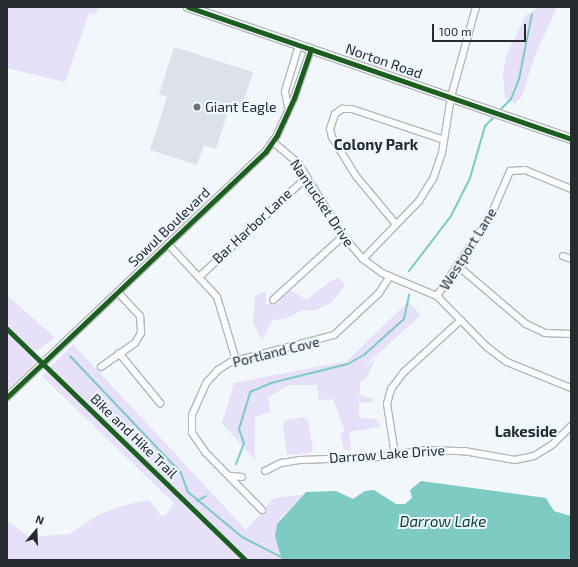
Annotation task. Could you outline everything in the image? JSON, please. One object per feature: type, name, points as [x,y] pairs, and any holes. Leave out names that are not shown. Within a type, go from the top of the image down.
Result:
[{"type":"street","name":"Norton Road","points":[[188,7],[571,139]]},
{"type":"street","points":[[363,259],[395,223],[427,191],[444,140],[451,98],[476,7]]},
{"type":"street","name":"Sowul Boulevard","points":[[288,107],[285,91],[299,45]]},
{"type":"street","name":"Sowul Boulevard","points":[[7,396],[118,292],[273,142],[288,107],[294,98],[311,49]]},
{"type":"street","points":[[395,223],[356,176],[332,137],[330,129],[335,114],[342,109],[352,109],[444,140]]},
{"type":"street","name":"Nantucket Drive","points":[[273,142],[294,159],[307,177],[343,236],[363,259],[390,276],[437,296],[507,362],[571,388]]},
{"type":"street","name":"Westport Lane","points":[[437,296],[491,215],[508,173],[514,169],[525,170],[571,189]]},
{"type":"street","name":"Bar Harbor Lane","points":[[199,276],[307,177]]},
{"type":"street","points":[[273,300],[343,236]]},
{"type":"street","points":[[168,244],[199,276],[222,306],[236,360]]},
{"type":"street","points":[[563,256],[571,259]]},
{"type":"street","points":[[458,266],[526,324],[545,333],[571,334]]},
{"type":"street","name":"Portland Cove","points":[[262,510],[197,441],[191,424],[207,382],[222,366],[236,360],[334,335],[379,294],[390,276]]},
{"type":"street","points":[[101,367],[135,343],[142,329],[138,313],[118,292]]},
{"type":"street","points":[[395,454],[387,404],[391,389],[404,372],[461,320]]},
{"type":"street","points":[[119,354],[160,403]]},
{"type":"street","name":"Darrow Lake Drive","points":[[266,471],[281,463],[301,460],[451,449],[516,460],[534,456],[553,444],[571,426]]},
{"type":"street","points":[[231,476],[242,476]]},
{"type":"shaded area","points":[[7,7],[99,7],[95,15],[89,13],[65,82],[7,68]]},
{"type":"shaded area","points":[[538,7],[557,7],[534,58],[522,96],[515,104],[505,98],[503,73],[506,57],[525,16]]},
{"type":"shaded area","points":[[339,278],[345,285],[332,302],[316,310],[300,311],[285,319],[273,320],[262,340],[253,323],[255,296],[263,292],[266,293],[266,304],[277,304],[289,289],[307,300],[329,282]]},
{"type":"shaded area","points":[[7,295],[55,338],[34,353],[7,327]]},
{"type":"shaded area","points":[[408,302],[421,315],[359,371],[375,359],[367,377],[361,381],[359,395],[373,399],[373,402],[359,403],[359,418],[376,419],[380,427],[349,432],[351,450],[344,450],[340,434],[345,432],[333,399],[319,400],[317,386],[320,385],[289,385],[268,397],[270,412],[255,417],[255,460],[222,423],[234,383],[347,361]]},
{"type":"shaded area","points":[[7,332],[37,361],[7,390]]},
{"type":"shaded area","points":[[73,344],[246,530],[274,498],[303,495],[280,518],[282,560],[7,560],[7,521],[29,537],[70,534],[98,515],[129,504],[149,500],[161,516],[166,515],[174,503],[42,376]]},
{"type":"shaded area","points":[[304,417],[308,421],[313,449],[311,453],[287,455],[283,425],[285,420]]},
{"type":"water","name":"Darrow Lake","points":[[421,481],[546,498],[554,511],[571,516],[571,560],[282,560],[275,536],[277,524],[306,492],[336,491],[353,499],[365,491],[374,490],[396,504],[405,504],[412,498],[410,490]]},
{"type":"building","name":"Giant Eagle","points":[[174,47],[253,72],[241,109],[230,105],[216,149],[204,145],[197,165],[150,150],[167,97],[159,94]]},
{"type":"waterway","points":[[501,109],[511,99],[519,79],[532,14]]},
{"type":"waterway","points":[[409,271],[451,216],[470,178],[485,126],[493,118]]},
{"type":"waterway","points":[[236,464],[244,443],[239,429],[250,392],[271,383],[348,364],[365,354],[404,319],[409,295]]},
{"type":"waterway","points":[[70,356],[181,473],[188,492],[242,537],[281,557]]},
{"type":"waterway","points":[[197,501],[206,496]]},
{"type":"cycle path","points":[[188,7],[571,139]]},
{"type":"cycle path","points":[[7,397],[266,151],[277,135],[294,98],[311,49]]},
{"type":"cycle path","name":"Bike and Hike Trail","points":[[7,329],[245,560]]},
{"type":"place","name":"Giant Eagle","points":[[197,107]]},
{"type":"district","name":"Colony Park","points":[[376,145]]},
{"type":"district","name":"Lakeside","points":[[526,432]]}]
